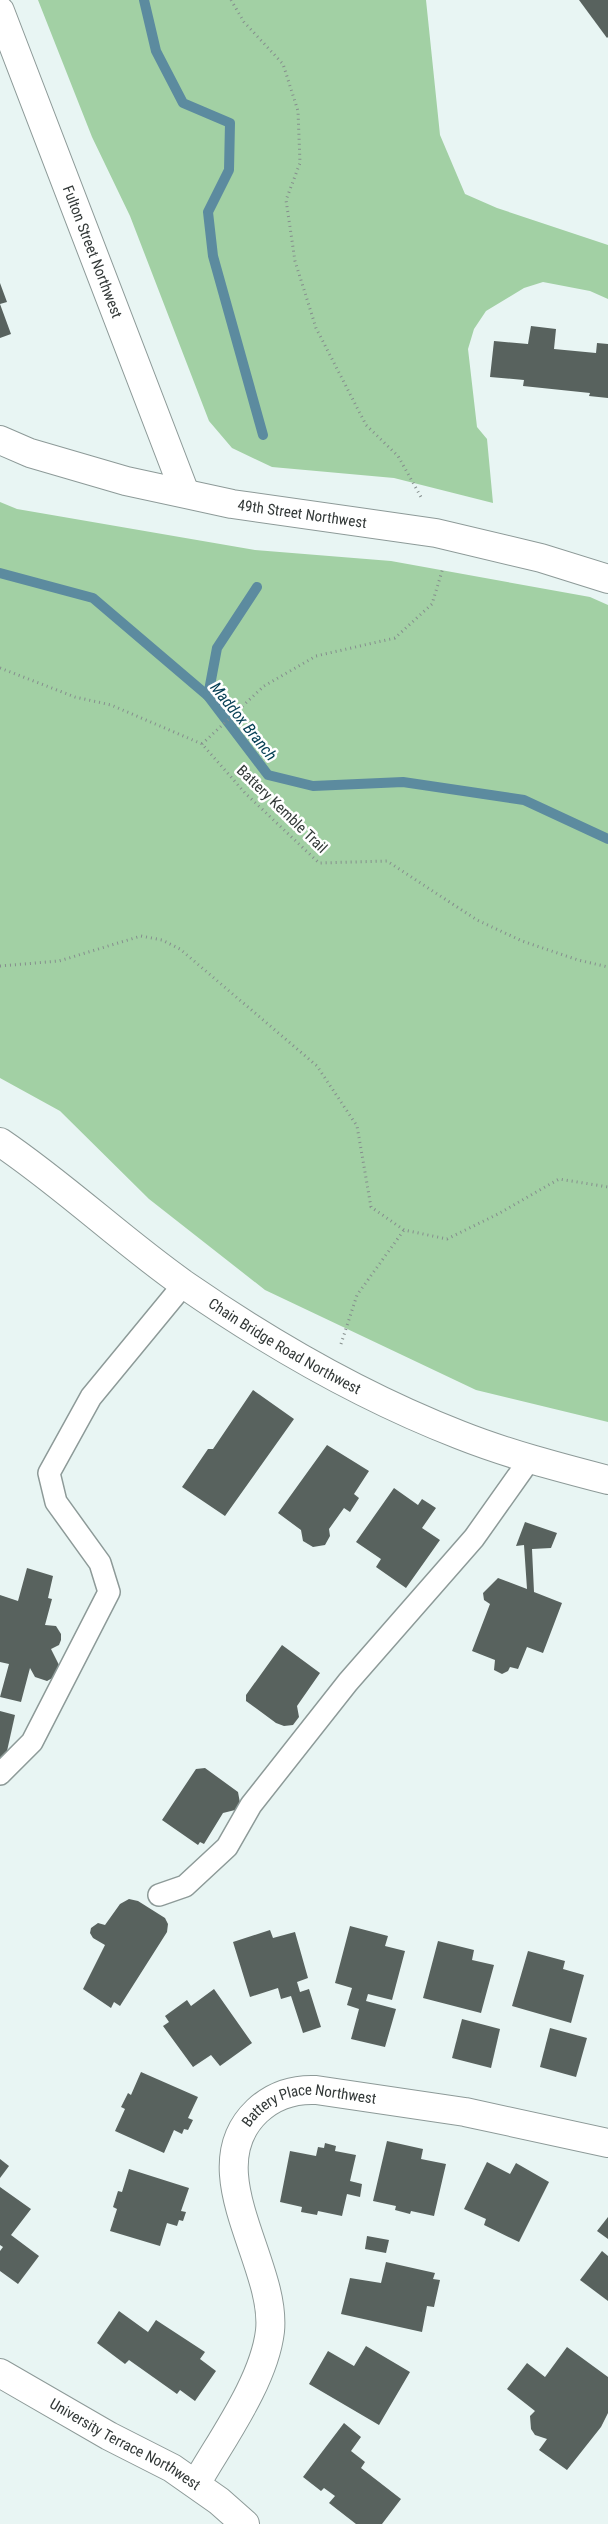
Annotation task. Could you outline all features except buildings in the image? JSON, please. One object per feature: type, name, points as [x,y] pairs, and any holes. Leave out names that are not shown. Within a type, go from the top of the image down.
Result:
[{"type":"street","name":"Fulton Street Northwest","points":[[0,11],[185,493]]},
{"type":"street","name":"49th Street Northwest","points":[[0,440],[30,453],[87,471],[232,504],[436,533],[541,558],[608,579]]},
{"type":"street","name":"Chain Bridge Road Northwest","points":[[0,1142],[184,1284],[274,1343],[331,1376],[434,1425],[530,1459],[608,1480]]},
{"type":"street","name":"Battery Place Northwest","points":[[196,2484],[252,2386],[267,2349],[270,2329],[266,2290],[245,2226],[234,2170],[236,2146],[240,2135],[261,2107],[281,2095],[293,2091],[316,2090],[458,2110],[608,2143]]},
{"type":"street","name":"University Terrace Northwest","points":[[0,2373],[109,2436],[149,2455],[196,2484],[245,2524]]},
{"type":"lane","points":[[0,1774],[32,1742],[108,1592],[100,1563],[56,1502],[49,1474],[91,1397],[184,1284]]},
{"type":"lane","points":[[159,1895],[185,1886],[227,1847],[252,1805],[348,1682],[474,1538],[530,1459]]},
{"type":"path","points":[[231,0],[244,22],[283,64],[298,111],[300,163],[286,200],[295,261],[316,328],[366,425],[398,456],[421,497]]},
{"type":"path","points":[[202,744],[214,735],[264,686],[316,656],[395,638],[432,604],[444,560]]},
{"type":"path","name":"Battery Kemble Trail","points":[[0,668],[75,697],[111,705],[202,744],[245,793],[319,863],[387,861],[476,920],[522,941],[578,960],[608,967]]},
{"type":"path","points":[[0,966],[59,961],[141,936],[162,940],[180,949],[317,1066],[357,1126],[371,1206],[404,1230],[447,1239],[498,1214],[559,1179],[608,1187]]},
{"type":"path","points":[[331,1376],[357,1295],[404,1230]]},
{"type":"green space","points":[[38,0],[426,0],[440,135],[465,194],[497,208],[608,245],[608,299],[590,291],[543,282],[524,288],[486,311],[474,329],[468,349],[477,427],[487,439],[493,503],[394,478],[272,467],[232,448],[209,421],[130,216],[92,137]]},
{"type":"green space","points":[[0,502],[17,509],[255,550],[391,561],[590,597],[608,605],[608,1422],[476,1390],[265,1290],[149,1199],[60,1111],[0,1078]]},
{"type":"waterway","points":[[144,0],[156,51],[183,103],[230,123],[229,170],[208,212],[213,256],[263,435]]},
{"type":"waterway","name":"Maddox Branch","points":[[0,573],[93,598],[208,696],[268,775],[313,786],[403,782],[524,800],[608,839]]},
{"type":"waterway","points":[[208,696],[217,648],[257,587]]}]
